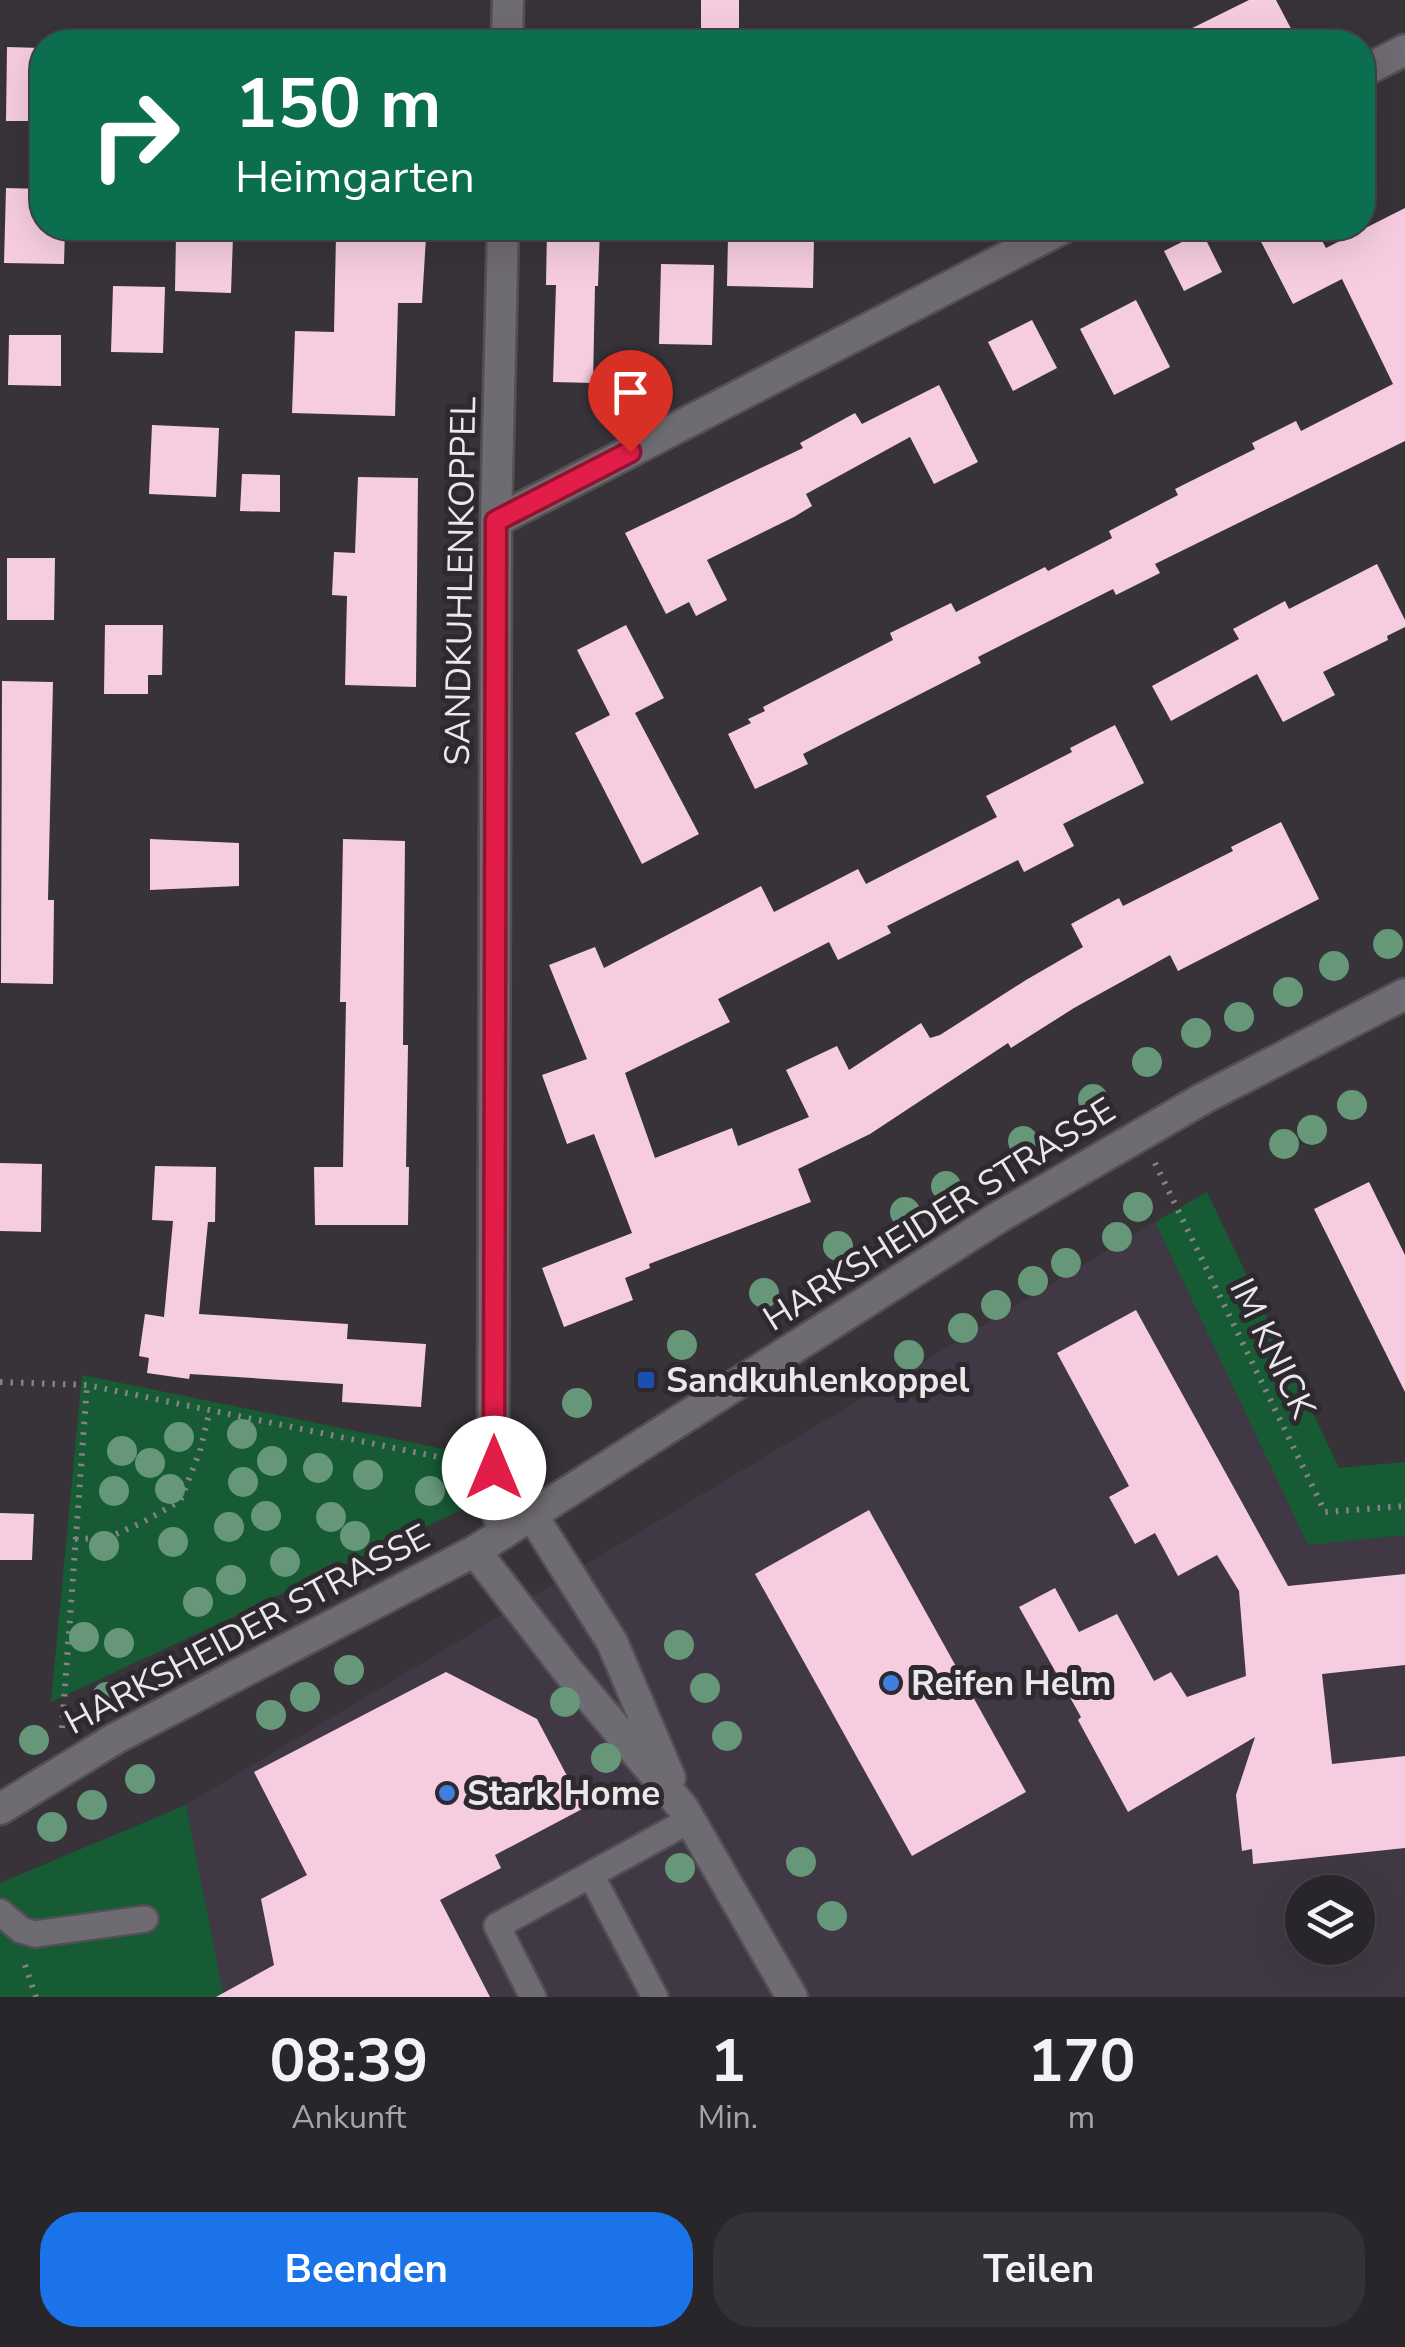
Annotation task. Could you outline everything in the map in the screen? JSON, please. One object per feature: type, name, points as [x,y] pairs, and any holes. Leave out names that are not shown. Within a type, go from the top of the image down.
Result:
[{"type":"street","points":[[508,0],[508,30]]},
{"type":"street","points":[[1375,65],[1405,50]]},
{"type":"street","name":"SANDKUHLENKOPPEL","points":[[503,240],[496,521],[494,1502],[504,1533]]},
{"type":"street","points":[[496,521],[1040,240]]},
{"type":"street","name":"HARKSHEIDER STRASSE","points":[[0,1809],[116,1738],[504,1533],[998,1217],[1140,1133],[1405,994]]},
{"type":"street","points":[[532,1516],[612,1642],[687,1814],[792,1997]]},
{"type":"street","points":[[474,1550],[687,1814]]},
{"type":"lane","points":[[532,1997],[497,1926],[687,1814]]},
{"type":"lane","points":[[590,1874],[655,1997]]},
{"type":"lane","points":[[0,1912],[20,1930],[34,1934],[145,1919]]},
{"type":"path","name":"IM KNICK","points":[[1140,1133],[1325,1512],[1405,1506]]},
{"type":"path","points":[[0,1382],[87,1385],[494,1468]]},
{"type":"path","points":[[58,1773],[87,1385]]},
{"type":"path","points":[[74,1538],[107,1538],[180,1501],[200,1452],[210,1410]]},
{"type":"shaded area","points":[[1155,1222],[1308,1544],[1405,1535],[1405,1997],[224,1997],[186,1805]]},
{"type":"green space","points":[[1207,1192],[1339,1468],[1405,1462],[1405,1535],[1308,1545],[1155,1222]]},
{"type":"green space","points":[[82,1375],[463,1453],[468,1507],[51,1702]]},
{"type":"green space","points":[[186,1805],[224,1997],[0,1997],[0,1883]]},
{"type":"building","points":[[701,0],[739,0],[739,30],[701,30]]},
{"type":"building","points":[[1249,0],[1276,0],[1292,30],[1188,30]]},
{"type":"building","points":[[7,47],[30,48],[30,121],[6,121]]},
{"type":"building","points":[[6,188],[30,189],[30,240],[65,240],[64,264],[4,263]]},
{"type":"building","points":[[1405,208],[1405,441],[1155,564],[1160,573],[1116,595],[1113,589],[978,657],[981,663],[803,754],[808,764],[755,789],[728,734],[751,723],[748,719],[765,711],[763,707],[893,640],[890,633],[951,603],[956,612],[1112,538],[1109,531],[1178,495],[1175,489],[1255,449],[1252,443],[1296,421],[1301,431],[1393,384],[1342,279],[1293,304],[1260,240],[1322,240],[1326,248],[1342,240],[1375,240],[1375,223]]},
{"type":"building","points":[[176,240],[233,240],[231,293],[175,291]]},
{"type":"building","points":[[336,240],[426,240],[422,303],[398,303],[395,416],[292,413],[295,331],[334,332]]},
{"type":"building","points":[[547,240],[600,240],[593,383],[553,382],[556,285],[546,285]]},
{"type":"building","points":[[728,240],[814,240],[813,288],[727,286]]},
{"type":"building","points":[[1186,240],[1206,240],[1222,272],[1184,291],[1164,251]]},
{"type":"building","points":[[661,264],[714,265],[712,345],[659,344]]},
{"type":"building","points":[[113,286],[165,287],[163,353],[111,352]]},
{"type":"building","points":[[1136,300],[1170,367],[1114,395],[1080,329]]},
{"type":"building","points":[[1032,320],[1057,368],[1013,391],[988,342]]},
{"type":"building","points":[[9,335],[61,335],[61,386],[8,385]]},
{"type":"building","points":[[939,385],[978,462],[934,484],[910,437],[806,494],[812,506],[794,517],[707,560],[727,600],[696,616],[689,602],[666,614],[625,533],[803,448],[800,443],[855,413],[862,424]]},
{"type":"building","points":[[152,425],[219,428],[216,497],[149,494]]},
{"type":"building","points":[[242,474],[280,475],[280,512],[240,511]]},
{"type":"building","points":[[358,477],[418,478],[416,687],[345,685],[347,596],[332,595],[334,552],[355,553]]},
{"type":"building","points":[[7,558],[55,558],[54,620],[7,620]]},
{"type":"building","points":[[1377,564],[1405,627],[1387,636],[1388,640],[1323,672],[1335,695],[1283,722],[1257,674],[1171,721],[1152,686],[1239,639],[1233,629],[1285,601],[1289,609]]},
{"type":"building","points":[[105,625],[163,625],[162,675],[148,675],[148,694],[104,694]]},
{"type":"building","points":[[626,625],[664,698],[635,713],[699,834],[642,864],[575,733],[610,715],[577,650]]},
{"type":"building","points":[[2,681],[53,682],[48,900],[54,900],[53,984],[1,983]]},
{"type":"building","points":[[1115,725],[1144,783],[1063,824],[1074,846],[1024,872],[1018,860],[887,926],[891,933],[838,960],[829,942],[718,999],[730,1022],[625,1073],[655,1158],[732,1128],[738,1146],[809,1117],[786,1070],[837,1046],[849,1070],[921,1023],[930,1038],[940,1035],[1083,947],[1071,924],[1119,898],[1123,906],[1233,851],[1231,847],[1281,822],[1319,899],[1178,971],[1170,955],[1011,1048],[1008,1043],[870,1134],[798,1169],[811,1202],[649,1264],[650,1268],[625,1278],[633,1300],[564,1327],[542,1268],[632,1233],[594,1134],[567,1144],[542,1075],[587,1059],[549,965],[595,947],[604,968],[761,886],[774,912],[858,869],[866,884],[997,817],[986,796]]},
{"type":"building","points":[[150,839],[239,843],[239,886],[150,890]]},
{"type":"building","points":[[343,839],[405,841],[403,1045],[408,1045],[408,1225],[315,1225],[314,1167],[343,1167]]},
{"type":"building","points":[[0,1163],[42,1164],[41,1232],[0,1231]]},
{"type":"building","points":[[155,1166],[216,1167],[215,1222],[208,1222],[199,1314],[348,1324],[347,1339],[426,1344],[421,1407],[342,1402],[343,1384],[190,1374],[189,1379],[147,1373],[149,1358],[139,1356],[145,1314],[164,1317],[173,1221],[152,1220]]},
{"type":"building","points":[[1369,1182],[1405,1255],[1405,1392],[1314,1209]]},
{"type":"building","points":[[1136,1310],[1288,1586],[1405,1574],[1405,1665],[1322,1674],[1332,1764],[1405,1756],[1405,1848],[1253,1864],[1252,1849],[1242,1851],[1236,1795],[1255,1737],[1128,1812],[1078,1720],[1081,1717],[1019,1607],[1055,1588],[1079,1632],[1117,1614],[1154,1681],[1171,1672],[1187,1697],[1246,1676],[1239,1591],[1217,1555],[1178,1576],[1155,1533],[1135,1544],[1109,1497],[1129,1486],[1057,1353]]},
{"type":"building","name":"Reifen Helm","points":[[869,1510],[1026,1792],[912,1856],[755,1574]]},
{"type":"building","points":[[0,1513],[34,1514],[32,1560],[0,1560]]},
{"type":"building","points":[[446,1672],[537,1719],[584,1808],[495,1855],[501,1868],[440,1900],[490,1997],[216,1997],[274,1965],[261,1899],[307,1875],[254,1772]]},
{"type":"place","name":"Sandkuhlenkoppel","points":[[646,1380]]},
{"type":"place","name":"Reifen Helm","points":[[891,1683]]},
{"type":"place","name":"Stark Home","points":[[447,1793]]},
{"type":"route","points":[[494,1468],[496,521],[630,452]]}]
